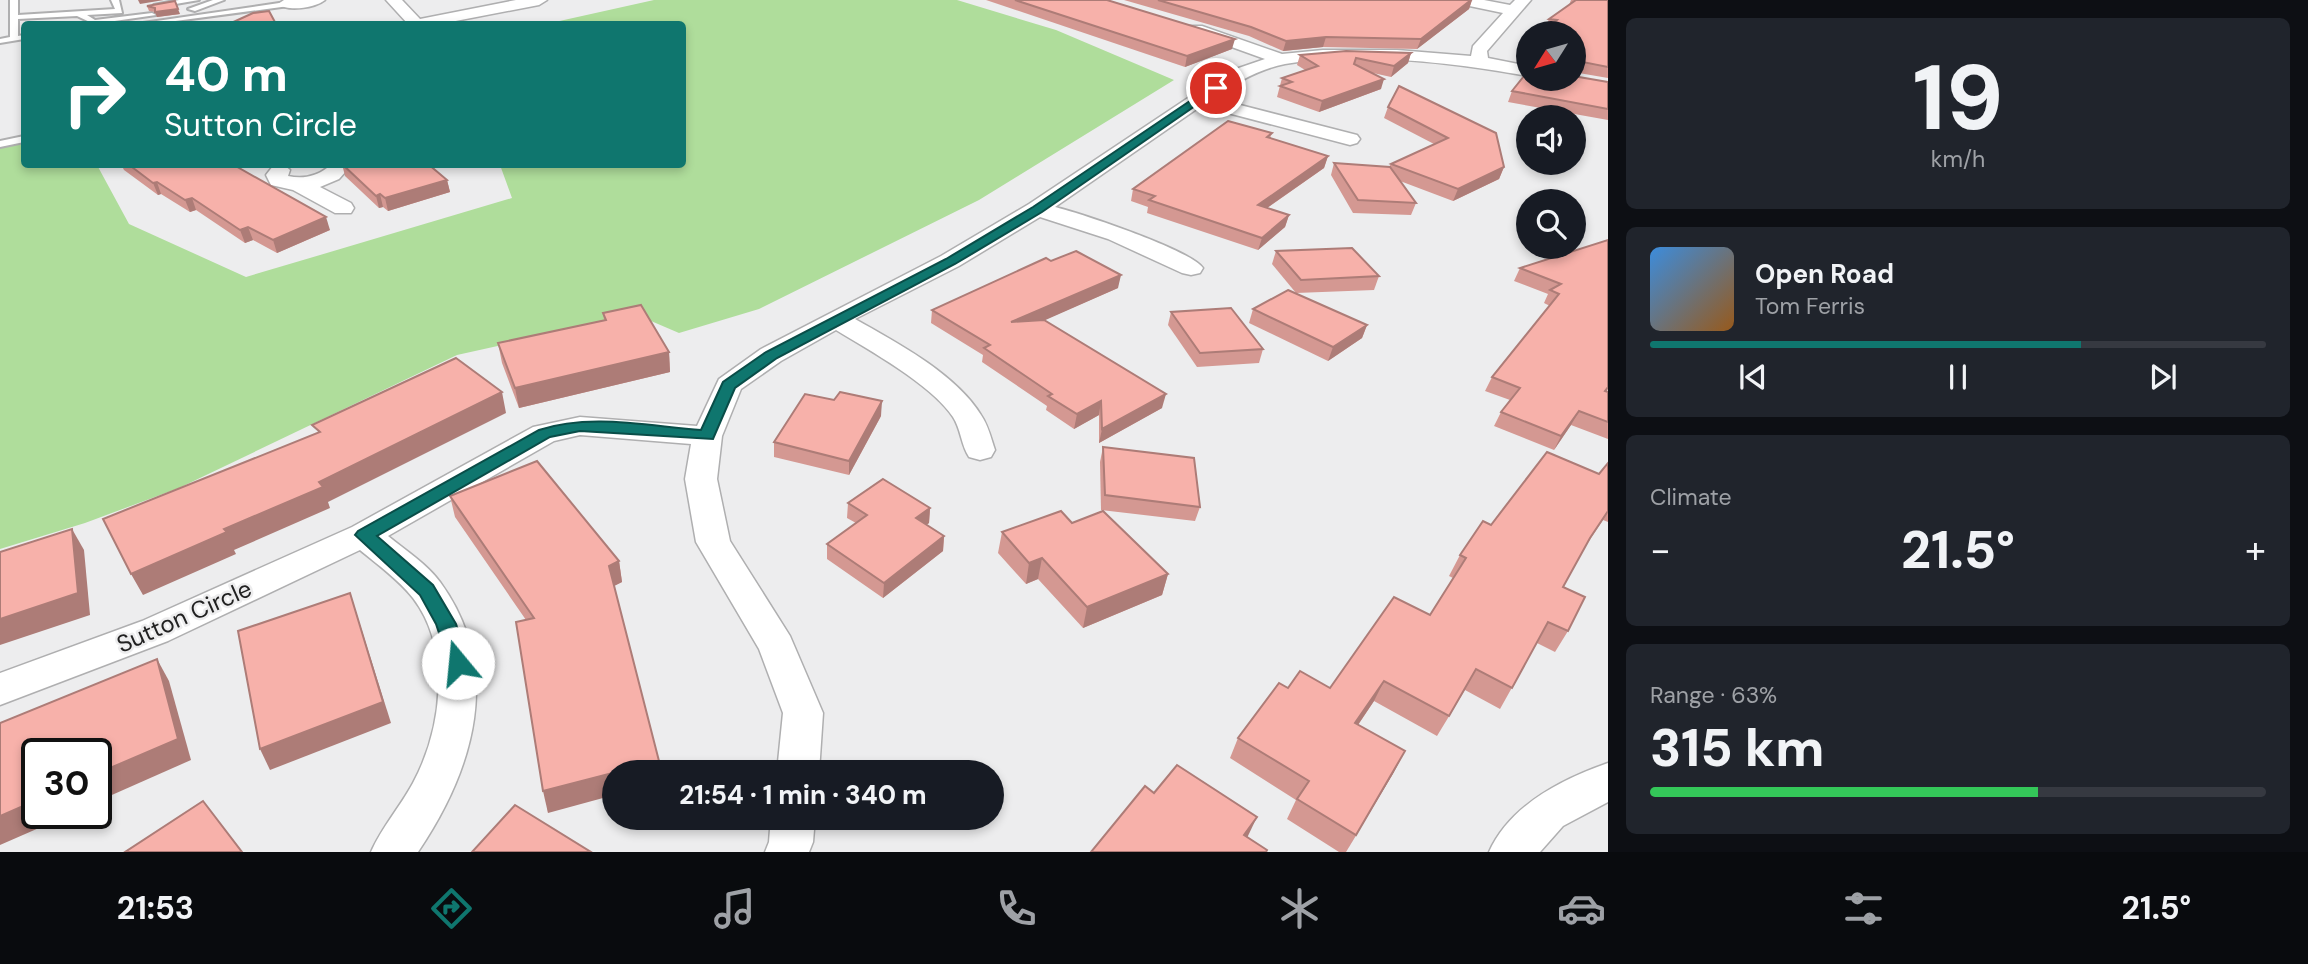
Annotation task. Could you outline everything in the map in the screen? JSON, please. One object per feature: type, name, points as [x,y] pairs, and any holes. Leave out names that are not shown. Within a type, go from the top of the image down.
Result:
[{"type":"street","points":[[288,7],[317,0]]},
{"type":"street","points":[[394,0],[415,21]]},
{"type":"street","points":[[433,21],[539,0]]},
{"type":"street","points":[[1460,0],[1518,5]]},
{"type":"street","points":[[1480,62],[1479,50],[1518,5]]},
{"type":"street","points":[[1177,24],[1242,43],[1281,59]]},
{"type":"street","points":[[799,760],[803,713],[777,646],[713,542],[701,479],[707,436],[729,385],[771,355],[950,261],[1037,209],[1233,76],[1281,59],[1323,55],[1396,55],[1480,62],[1516,69]]},
{"type":"street","points":[[1198,100],[1350,139]]},
{"type":"street","points":[[263,168],[289,173],[311,183],[332,175],[337,168]]},
{"type":"street","points":[[289,173],[343,208]]},
{"type":"street","points":[[1037,209],[1112,230],[1191,268]]},
{"type":"street","points":[[836,319],[897,358],[965,411],[980,450]]},
{"type":"street","name":"Sutton Circle","points":[[0,690],[155,631],[364,535],[544,434],[561,428],[580,426],[707,436]]},
{"type":"street","points":[[364,535],[426,590],[446,624],[458,663],[454,732],[446,762],[394,852]]},
{"type":"street","points":[[1511,852],[1548,812],[1608,781]]},
{"type":"street","points":[[787,852],[792,830]]},
{"type":"lane","points":[[15,0],[15,38]]},
{"type":"lane","points":[[115,0],[119,11]]},
{"type":"lane","points":[[15,18],[119,11],[195,0]]},
{"type":"lane","points":[[109,21],[202,8],[220,0]]},
{"type":"lane","points":[[166,21],[288,7]]},
{"type":"lane","points":[[79,14],[97,21]]},
{"type":"lane","points":[[0,41],[21,37]]},
{"type":"lane","points":[[0,144],[21,140]]},
{"type":"green space","points":[[654,0],[957,0],[1056,30],[1174,80],[979,200],[759,309],[679,333],[637,315],[457,355],[179,488],[85,523],[0,549],[0,148],[21,144],[21,168],[99,168],[129,224],[246,277],[512,198],[501,168],[686,168],[686,21],[560,21]]},
{"type":"building","points":[[1015,0],[1107,0],[1235,39],[1187,56]]},
{"type":"building","points":[[1158,0],[1471,0],[1421,39],[1326,37],[1286,41],[1251,27]]},
{"type":"building","points":[[1576,0],[1608,0],[1608,67],[1586,63],[1586,21],[1549,19]]},
{"type":"building","points":[[175,1],[178,9],[155,12],[155,8],[147,6]]},
{"type":"building","points":[[269,11],[274,21],[236,21],[253,13]]},
{"type":"building","points":[[1346,51],[1411,53],[1394,66],[1356,58],[1354,64],[1384,79],[1322,101],[1280,86],[1292,82],[1282,78],[1318,66],[1300,55]]},
{"type":"building","points":[[1586,78],[1608,82],[1608,109],[1512,91],[1516,86],[1516,91],[1586,91]]},
{"type":"building","points":[[1399,86],[1496,133],[1504,167],[1458,189],[1391,164],[1448,138],[1388,107]]},
{"type":"building","points":[[1228,121],[1272,133],[1267,137],[1328,156],[1258,205],[1289,215],[1262,238],[1149,200],[1155,196],[1133,189]]},
{"type":"building","points":[[1334,163],[1390,167],[1416,203],[1358,200]]},
{"type":"building","points":[[133,168],[239,168],[326,217],[273,240],[248,227],[240,230],[192,198],[185,200],[157,182],[153,183]]},
{"type":"building","points":[[346,168],[433,168],[447,180],[385,198],[380,194],[376,196]]},
{"type":"building","points":[[1608,240],[1608,387],[1605,391],[1608,392],[1608,422],[1579,411],[1561,436],[1501,412],[1520,388],[1492,377],[1559,294],[1550,290],[1561,284],[1520,268],[1548,259],[1586,259],[1586,247]]},
{"type":"building","points":[[1352,248],[1379,276],[1301,280],[1276,251]]},
{"type":"building","points":[[1076,251],[1121,275],[1011,322],[1044,320],[1166,394],[1102,429],[1101,401],[1077,414],[1048,396],[1052,394],[984,348],[990,345],[932,310],[1046,258],[1051,261]]},
{"type":"building","points":[[1288,290],[1367,325],[1333,347],[1253,309]]},
{"type":"building","points":[[641,305],[669,352],[515,388],[498,343],[606,320],[603,313]]},
{"type":"building","points":[[1231,308],[1263,349],[1200,353],[1171,312]]},
{"type":"building","points":[[456,358],[502,392],[319,482],[323,487],[224,529],[227,532],[131,574],[103,519],[320,432],[312,425]]},
{"type":"building","points":[[840,392],[882,401],[849,461],[774,442],[805,394],[834,400]]},
{"type":"building","points":[[1103,447],[1194,458],[1200,507],[1105,495]]},
{"type":"building","points":[[1547,452],[1599,474],[1608,463],[1608,511],[1563,587],[1585,597],[1568,631],[1548,622],[1512,688],[1476,669],[1449,716],[1384,681],[1355,723],[1405,751],[1356,835],[1297,799],[1309,781],[1238,738],[1279,683],[1288,688],[1300,671],[1330,688],[1394,597],[1430,615],[1466,558],[1460,555],[1483,521],[1491,525]]},
{"type":"building","points":[[537,461],[619,561],[609,566],[659,760],[602,760],[602,776],[543,791],[516,622],[534,618],[450,496]]},
{"type":"building","points":[[883,479],[930,508],[916,518],[944,536],[884,583],[827,544],[867,515],[848,503]]},
{"type":"building","points":[[1061,511],[1072,523],[1103,511],[1168,574],[1087,607],[1042,558],[1029,563],[1002,532]]},
{"type":"building","points":[[72,529],[78,593],[0,619],[0,552]]},
{"type":"building","points":[[350,593],[383,702],[260,749],[238,631]]},
{"type":"building","points":[[157,659],[178,739],[112,767],[112,738],[21,738],[21,807],[0,816],[0,723]]},
{"type":"building","points":[[1177,765],[1257,817],[1244,835],[1267,850],[1266,852],[1091,852],[1145,786],[1154,793]]},
{"type":"building","points":[[203,801],[242,852],[125,852]]},
{"type":"building","points":[[515,805],[591,852],[472,852]]},
{"type":"route","points":[[458,663],[446,624],[426,590],[364,535],[544,434],[561,428],[580,426],[707,436],[729,385],[771,355],[950,261],[1037,209],[1216,88]]}]
